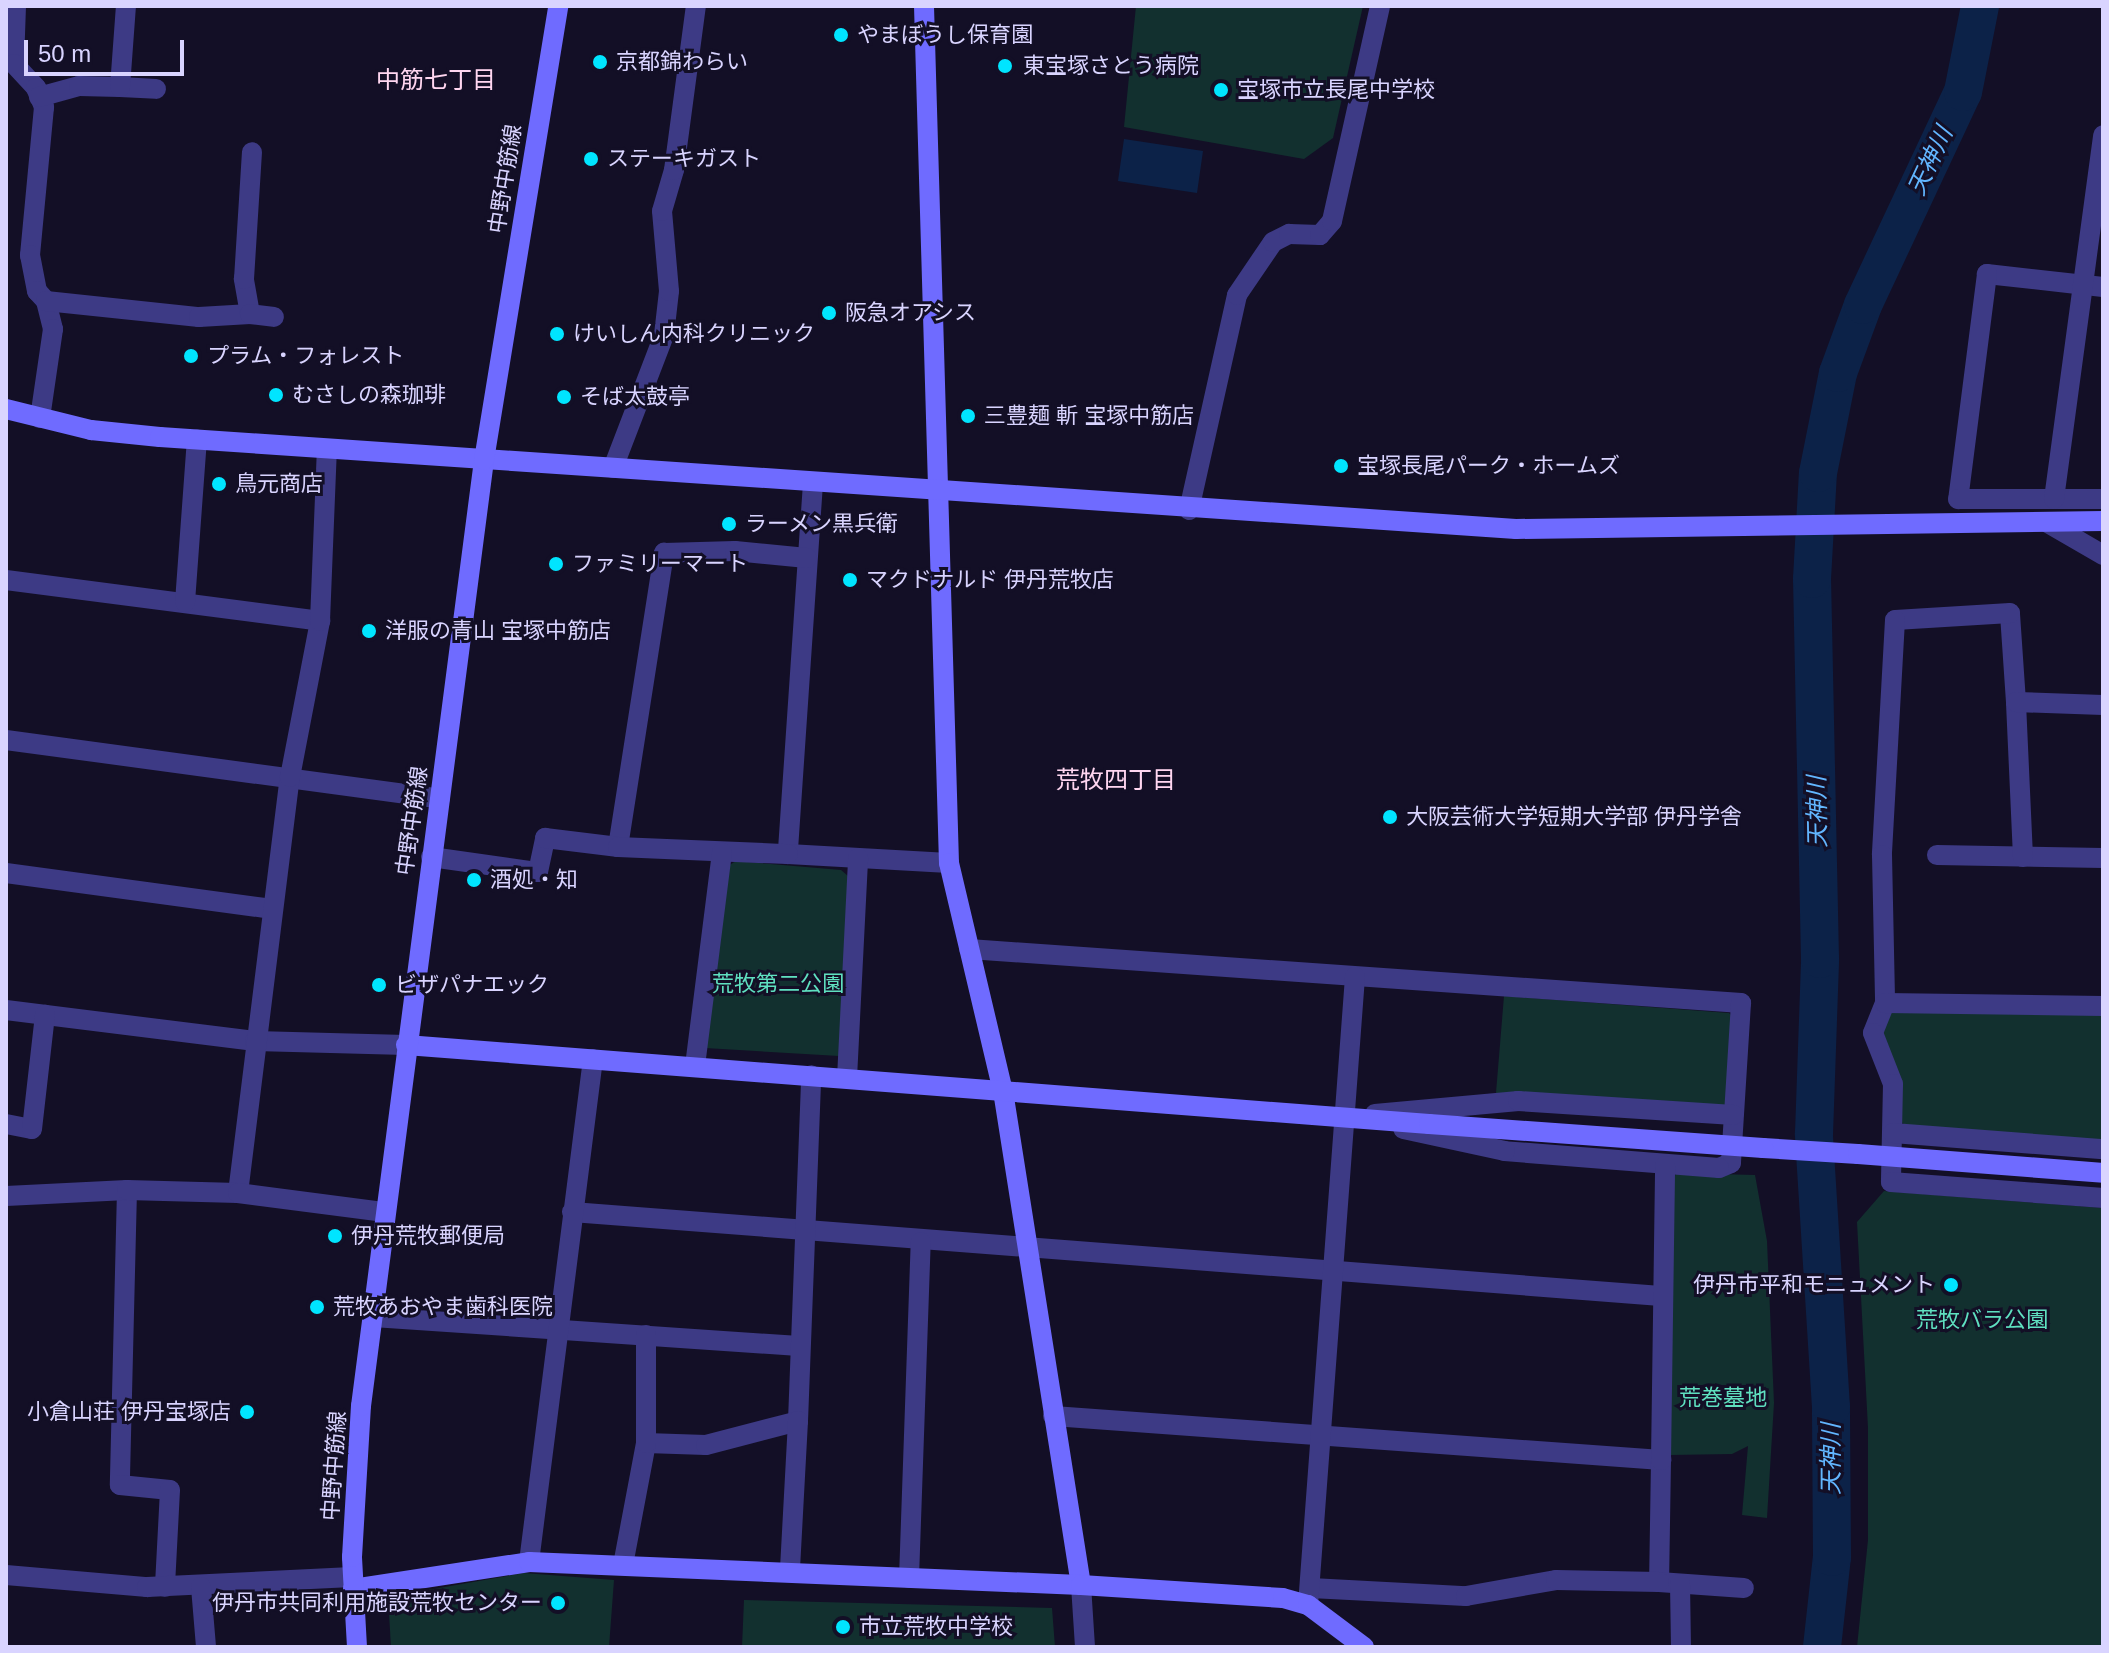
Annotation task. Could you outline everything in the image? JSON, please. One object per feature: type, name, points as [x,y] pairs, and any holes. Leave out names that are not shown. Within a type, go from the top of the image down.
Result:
[{"type":"street","points":[[16,6],[14,64],[44,107],[30,255],[37,291],[46,301],[53,329],[40,418]]},
{"type":"street","points":[[120,87],[126,6]]},
{"type":"street","name":"中野中筋線","points":[[357,1647],[353,1583],[361,1406],[484,460],[558,6]]},
{"type":"street","points":[[613,468],[664,335],[669,291],[662,211],[674,170],[696,6]]},
{"type":"street","points":[[924,6],[935,493],[940,510],[949,863],[1003,1091],[1081,1585],[1085,1647]]},
{"type":"street","points":[[1189,510],[1237,295],[1273,242],[1289,234],[1320,235],[1332,221],[1380,6]]},
{"type":"street","points":[[39,97],[79,86],[156,89]]},
{"type":"street","points":[[2054,499],[2079,284],[2103,135]]},
{"type":"street","points":[[245,164],[255,217],[244,279],[250,314]]},
{"type":"street","points":[[2103,287],[1987,274],[1958,499],[2103,499]]},
{"type":"street","points":[[46,301],[102,299],[274,317]]},
{"type":"street","points":[[6,409],[91,430],[327,450],[1189,510],[1516,529],[2103,521]]},
{"type":"street","points":[[185,602],[197,439]]},
{"type":"street","points":[[238,1193],[271,909],[290,777],[320,621],[327,450]]},
{"type":"street","points":[[788,854],[813,483]]},
{"type":"street","points":[[2048,523],[2103,555]]},
{"type":"street","points":[[618,847],[664,553],[735,551],[807,558]]},
{"type":"street","points":[[6,580],[320,621]]},
{"type":"street","points":[[2023,857],[2010,613],[1895,620],[1882,855],[1885,1003],[1873,1033],[1893,1084],[1891,1182],[2103,1198]]},
{"type":"street","points":[[2016,702],[2103,705]]},
{"type":"street","points":[[6,740],[440,799]]},
{"type":"street","points":[[431,857],[538,872],[545,838],[618,847],[949,863]]},
{"type":"street","points":[[695,1066],[722,853]]},
{"type":"street","points":[[1937,855],[2103,858]]},
{"type":"street","points":[[847,1078],[858,858]]},
{"type":"street","points":[[6,873],[271,909]]},
{"type":"street","points":[[969,949],[1741,1003],[1731,1163],[1719,1168],[1505,1151],[1348,1117]]},
{"type":"street","points":[[1310,1597],[1348,1117],[1355,977]]},
{"type":"street","points":[[1885,1003],[2103,1006]]},
{"type":"street","points":[[6,1010],[255,1041],[406,1045],[2103,1173]]},
{"type":"street","points":[[6,1124],[32,1129],[45,1015]]},
{"type":"street","points":[[529,1562],[555,1326],[593,1059]]},
{"type":"street","points":[[790,1570],[811,1075]]},
{"type":"street","points":[[1348,1117],[1518,1101],[1734,1115]]},
{"type":"street","points":[[1893,1133],[2103,1149]]},
{"type":"street","points":[[1665,1166],[1661,1460],[1669,1583],[1681,1647]]},
{"type":"street","points":[[127,1190],[120,1485],[170,1490],[165,1587]]},
{"type":"street","points":[[6,1196],[127,1190],[238,1193],[385,1212]]},
{"type":"street","points":[[572,1212],[921,1242],[1661,1296]]},
{"type":"street","points":[[909,1578],[921,1242]]},
{"type":"street","points":[[373,1317],[555,1326],[799,1346]]},
{"type":"street","points":[[623,1565],[646,1443],[646,1335]]},
{"type":"street","points":[[1053,1416],[1661,1460]]},
{"type":"street","points":[[646,1443],[706,1445],[798,1421]]},
{"type":"street","points":[[6,1575],[201,1587],[353,1583],[529,1562],[790,1570],[1283,1598],[1466,1596],[1556,1580],[1744,1588]]},
{"type":"street","points":[[201,1587],[206,1647]]},
{"type":"street","points":[[1310,1597],[1364,1647]]},
{"type":"green space","points":[[1136,6],[1363,6],[1333,138],[1304,159],[1124,127]]},
{"type":"green space","name":"荒牧第二公園","points":[[736,861],[841,870],[848,876],[839,1056],[705,1048],[728,866]]},
{"type":"green space","points":[[1504,996],[1729,1013],[1736,1020],[1731,1098],[1722,1110],[1496,1093]]},
{"type":"green space","points":[[1888,1012],[2103,1014],[2103,1142],[1909,1128],[1897,1119],[1878,1032]]},
{"type":"green space","name":"荒巻墓地","points":[[1677,1173],[1755,1175],[1767,1241],[1774,1403],[1767,1518],[1742,1515],[1748,1446],[1732,1454],[1670,1455],[1672,1179]]},
{"type":"green space","name":"荒牧バラ公園","points":[[1884,1191],[2103,1208],[2103,1647],[1857,1647],[1868,1540],[1868,1428],[1857,1222]]},
{"type":"green space","points":[[524,1573],[614,1580],[609,1647],[391,1647],[388,1597]]},
{"type":"green space","points":[[744,1600],[1052,1608],[1055,1647],[742,1647]]},
{"type":"water","points":[[1124,139],[1203,151],[1197,193],[1118,181]]},
{"type":"waterway","name":"天神川","points":[[1822,1647],[1832,1557],[1831,1407],[1814,1134],[1820,959],[1812,579],[1818,473],[1838,373],[1863,305],[1963,92],[1980,6]]},
{"type":"place","name":"やまぼうし保育園","points":[[841,35]]},
{"type":"place","name":"京都錦わらい","points":[[600,62]]},
{"type":"place","name":"東宝塚さとう病院","points":[[1005,66]]},
{"type":"place","name":"宝塚市立長尾中学校","points":[[1221,90]]},
{"type":"place","name":"ステーキガスト","points":[[591,159]]},
{"type":"place","name":"阪急オアシス","points":[[829,313]]},
{"type":"place","name":"けいしん内科クリニック","points":[[557,334]]},
{"type":"place","name":"プラム・フォレスト","points":[[191,356]]},
{"type":"place","name":"むさしの森珈琲","points":[[276,395]]},
{"type":"place","name":"そば太鼓亭","points":[[564,397]]},
{"type":"place","name":"三豊麺 斬 宝塚中筋店","points":[[968,416]]},
{"type":"place","name":"宝塚長尾パーク・ホームズ","points":[[1341,466]]},
{"type":"place","name":"鳥元商店","points":[[219,484]]},
{"type":"place","name":"ラーメン黒兵衛","points":[[729,524]]},
{"type":"place","name":"ファミリーマート","points":[[556,564]]},
{"type":"place","name":"マクドナルド 伊丹荒牧店","points":[[850,580]]},
{"type":"place","name":"洋服の青山 宝塚中筋店","points":[[369,631]]},
{"type":"place","name":"大阪芸術大学短期大学部 伊丹学舎","points":[[1390,817]]},
{"type":"place","name":"酒処・知","points":[[474,880]]},
{"type":"place","name":"ビザパナエック","points":[[379,985]]},
{"type":"place","name":"伊丹荒牧郵便局","points":[[335,1236]]},
{"type":"place","name":"伊丹市平和モニュメント","points":[[1951,1285]]},
{"type":"place","name":"荒牧あおやま歯科医院","points":[[317,1307]]},
{"type":"place","name":"小倉山荘 伊丹宝塚店","points":[[247,1412]]},
{"type":"place","name":"伊丹市共同利用施設荒牧センター","points":[[558,1603]]},
{"type":"place","name":"市立荒牧中学校","points":[[843,1627]]},
{"type":"district","name":"中筋七丁目","points":[[436,80]]},
{"type":"district","name":"荒牧四丁目","points":[[1116,780]]}]
